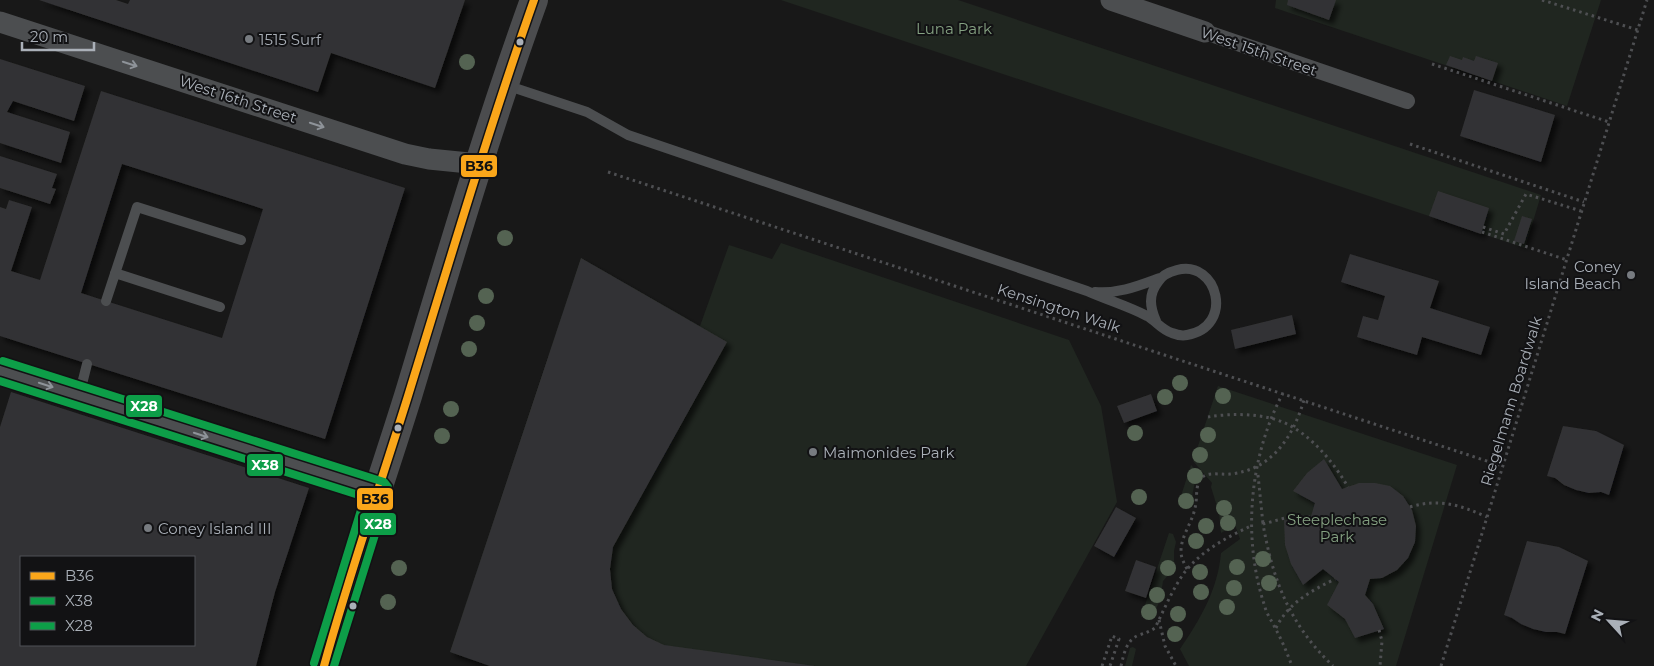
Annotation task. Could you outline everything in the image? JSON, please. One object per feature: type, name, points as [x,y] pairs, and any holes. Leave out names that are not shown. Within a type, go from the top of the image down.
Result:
[{"type":"main road","points":[[324,666],[340,609],[479,164],[534,0]]},
{"type":"street","name":"West 15th Street","points":[[1111,0],[1407,101]]},
{"type":"street","name":"West 16th Street","points":[[0,22],[405,154],[429,159],[479,164]]},
{"type":"street","points":[[0,371],[378,490]]},
{"type":"lane","points":[[505,84],[587,112],[628,135],[1087,291],[1156,321]]},
{"type":"lane","points":[[106,301],[137,207],[241,240]]},
{"type":"lane","points":[[1087,291],[1113,292],[1129,290],[1175,270],[1192,270],[1203,275],[1215,291],[1217,302],[1211,322],[1203,329],[1183,336],[1173,334],[1164,329],[1156,321],[1151,311],[1150,299],[1153,288],[1160,278]]},
{"type":"lane","points":[[115,273],[220,307]]},
{"type":"lane","points":[[79,396],[87,364]]},
{"type":"path","points":[[1542,0],[1638,30]]},
{"type":"path","name":"Riegelmann Boardwalk","points":[[1441,666],[1647,0]]},
{"type":"path","points":[[1432,64],[1609,122]]},
{"type":"path","points":[[1410,144],[1584,202]]},
{"type":"path","name":"Kensington Walk","points":[[608,172],[1502,466]]},
{"type":"path","points":[[1483,227],[1504,234],[1526,194],[1582,211]]},
{"type":"path","points":[[1482,232],[1567,260]]},
{"type":"path","points":[[1283,393],[1270,419],[1257,467],[1252,526],[1258,583],[1266,611],[1292,666]]},
{"type":"path","points":[[1188,569],[1182,559],[1182,541],[1192,520],[1196,507],[1198,486],[1202,477],[1206,474],[1231,474],[1246,471],[1269,460],[1281,449],[1298,420],[1304,400]]},
{"type":"path","points":[[1208,417],[1224,414],[1255,416],[1287,424],[1324,454],[1339,472],[1348,487]]},
{"type":"path","points":[[1257,467],[1263,524],[1275,577],[1289,609],[1312,642],[1333,666]]},
{"type":"path","points":[[1410,507],[1435,502],[1446,503],[1487,517]]},
{"type":"path","points":[[1263,524],[1286,518],[1310,517]]},
{"type":"path","points":[[1121,666],[1127,645],[1137,636],[1149,633],[1155,628],[1176,585],[1188,569],[1201,556],[1223,540],[1252,526]]},
{"type":"path","points":[[1276,629],[1280,620],[1289,609],[1305,595],[1334,579]]},
{"type":"path","points":[[1159,620],[1165,646],[1176,666]]},
{"type":"path","points":[[1379,630],[1382,641],[1380,666]]},
{"type":"path","points":[[1102,666],[1112,636],[1119,639],[1110,666]]},
{"type":"green space","name":"Luna Park","points":[[781,0],[958,0],[1541,195],[1525,248]]},
{"type":"green space","points":[[1276,0],[1601,0],[1567,106],[1275,8]]},
{"type":"green space","name":"Maimonides Park","points":[[781,243],[1069,340],[1101,406],[1117,502],[1026,666],[490,666],[450,652],[581,258],[700,326],[729,245],[772,259]]},
{"type":"green space","name":"Steeplechase Park","points":[[1218,386],[1457,465],[1396,666],[1189,666],[1180,649],[1207,604],[1216,579],[1221,553],[1240,539],[1235,525],[1221,533],[1219,513],[1211,487],[1212,483],[1193,461]]},
{"type":"green space","points":[[1191,465],[1197,471],[1191,502],[1189,507],[1183,507],[1178,505]]},
{"type":"green space","points":[[1169,533],[1173,534],[1176,542],[1173,570],[1163,581],[1160,600],[1154,614],[1149,618],[1141,617]]},
{"type":"green space","points":[[1130,648],[1136,649],[1132,666],[1125,666]]},
{"type":"building","name":"1515 Surf","points":[[39,0],[116,0],[128,4],[130,0],[465,0],[435,88],[331,53],[318,92]]},
{"type":"building","points":[[1288,0],[1336,0],[1329,20],[1287,5]]},
{"type":"building","points":[[1450,56],[1462,60],[1463,57],[1474,61],[1476,56],[1498,63],[1492,81],[1446,65]]},
{"type":"building","points":[[0,59],[85,86],[74,121],[13,101],[7,112],[70,132],[61,163],[0,143]]},
{"type":"building","points":[[1474,90],[1555,115],[1541,162],[1460,136]]},
{"type":"building","points":[[101,91],[405,188],[325,439],[0,336],[0,207],[6,209],[9,200],[32,207],[11,271],[40,280]],"holes":[[[122,164],[263,209],[222,338],[81,293]]]},
{"type":"building","points":[[0,156],[57,174],[52,188],[56,189],[50,204],[0,188]]},
{"type":"building","points":[[1438,191],[1489,208],[1481,234],[1429,216]]},
{"type":"building","points":[[1522,216],[1532,219],[1524,244],[1514,241]]},
{"type":"building","points":[[1350,254],[1439,281],[1430,308],[1490,327],[1481,355],[1422,337],[1417,355],[1357,337],[1363,316],[1378,320],[1385,296],[1341,282]]},
{"type":"building","points":[[581,258],[727,342],[613,547],[610,569],[612,589],[621,609],[633,625],[647,637],[664,645],[815,666],[490,666],[450,652]]},
{"type":"building","points":[[1292,315],[1296,334],[1235,349],[1231,330]]},
{"type":"building","name":"Coney Island III","points":[[11,392],[309,488],[275,592],[256,666],[0,666],[0,427]]},
{"type":"building","points":[[1151,394],[1157,411],[1124,423],[1117,406]]},
{"type":"building","points":[[1563,426],[1596,431],[1624,445],[1609,495],[1601,492],[1589,493],[1576,490],[1564,485],[1555,478],[1547,476]]},
{"type":"building","points":[[1324,459],[1342,489],[1359,483],[1375,483],[1390,486],[1403,496],[1412,510],[1416,526],[1415,542],[1408,558],[1397,570],[1382,578],[1370,579],[1365,595],[1373,604],[1384,629],[1355,638],[1345,619],[1327,605],[1339,582],[1323,569],[1303,585],[1291,564],[1285,545],[1284,520],[1309,523],[1315,503],[1293,491],[1307,473]]},
{"type":"building","points":[[1116,507],[1136,518],[1114,557],[1094,546]]},
{"type":"building","points":[[1527,541],[1559,547],[1588,561],[1565,634],[1533,629],[1504,615]]},
{"type":"building","points":[[1136,560],[1156,567],[1146,598],[1125,591]]},
{"type":"transit line","name":"B36","points":[[324,666],[469,197],[534,0]]},
{"type":"transit line","name":"X28","points":[[3,361],[384,482],[388,487],[388,493],[334,666]]},
{"type":"transit line","name":"X38","points":[[0,381],[365,497],[314,663]]},
{"type":"place","name":"1515 Surf","points":[[249,39]]},
{"type":"place","name":"Coney Island Beach","points":[[1631,275]]},
{"type":"place","name":"Maimonides Park","points":[[813,452]]},
{"type":"place","name":"Coney Island III","points":[[148,528]]}]
